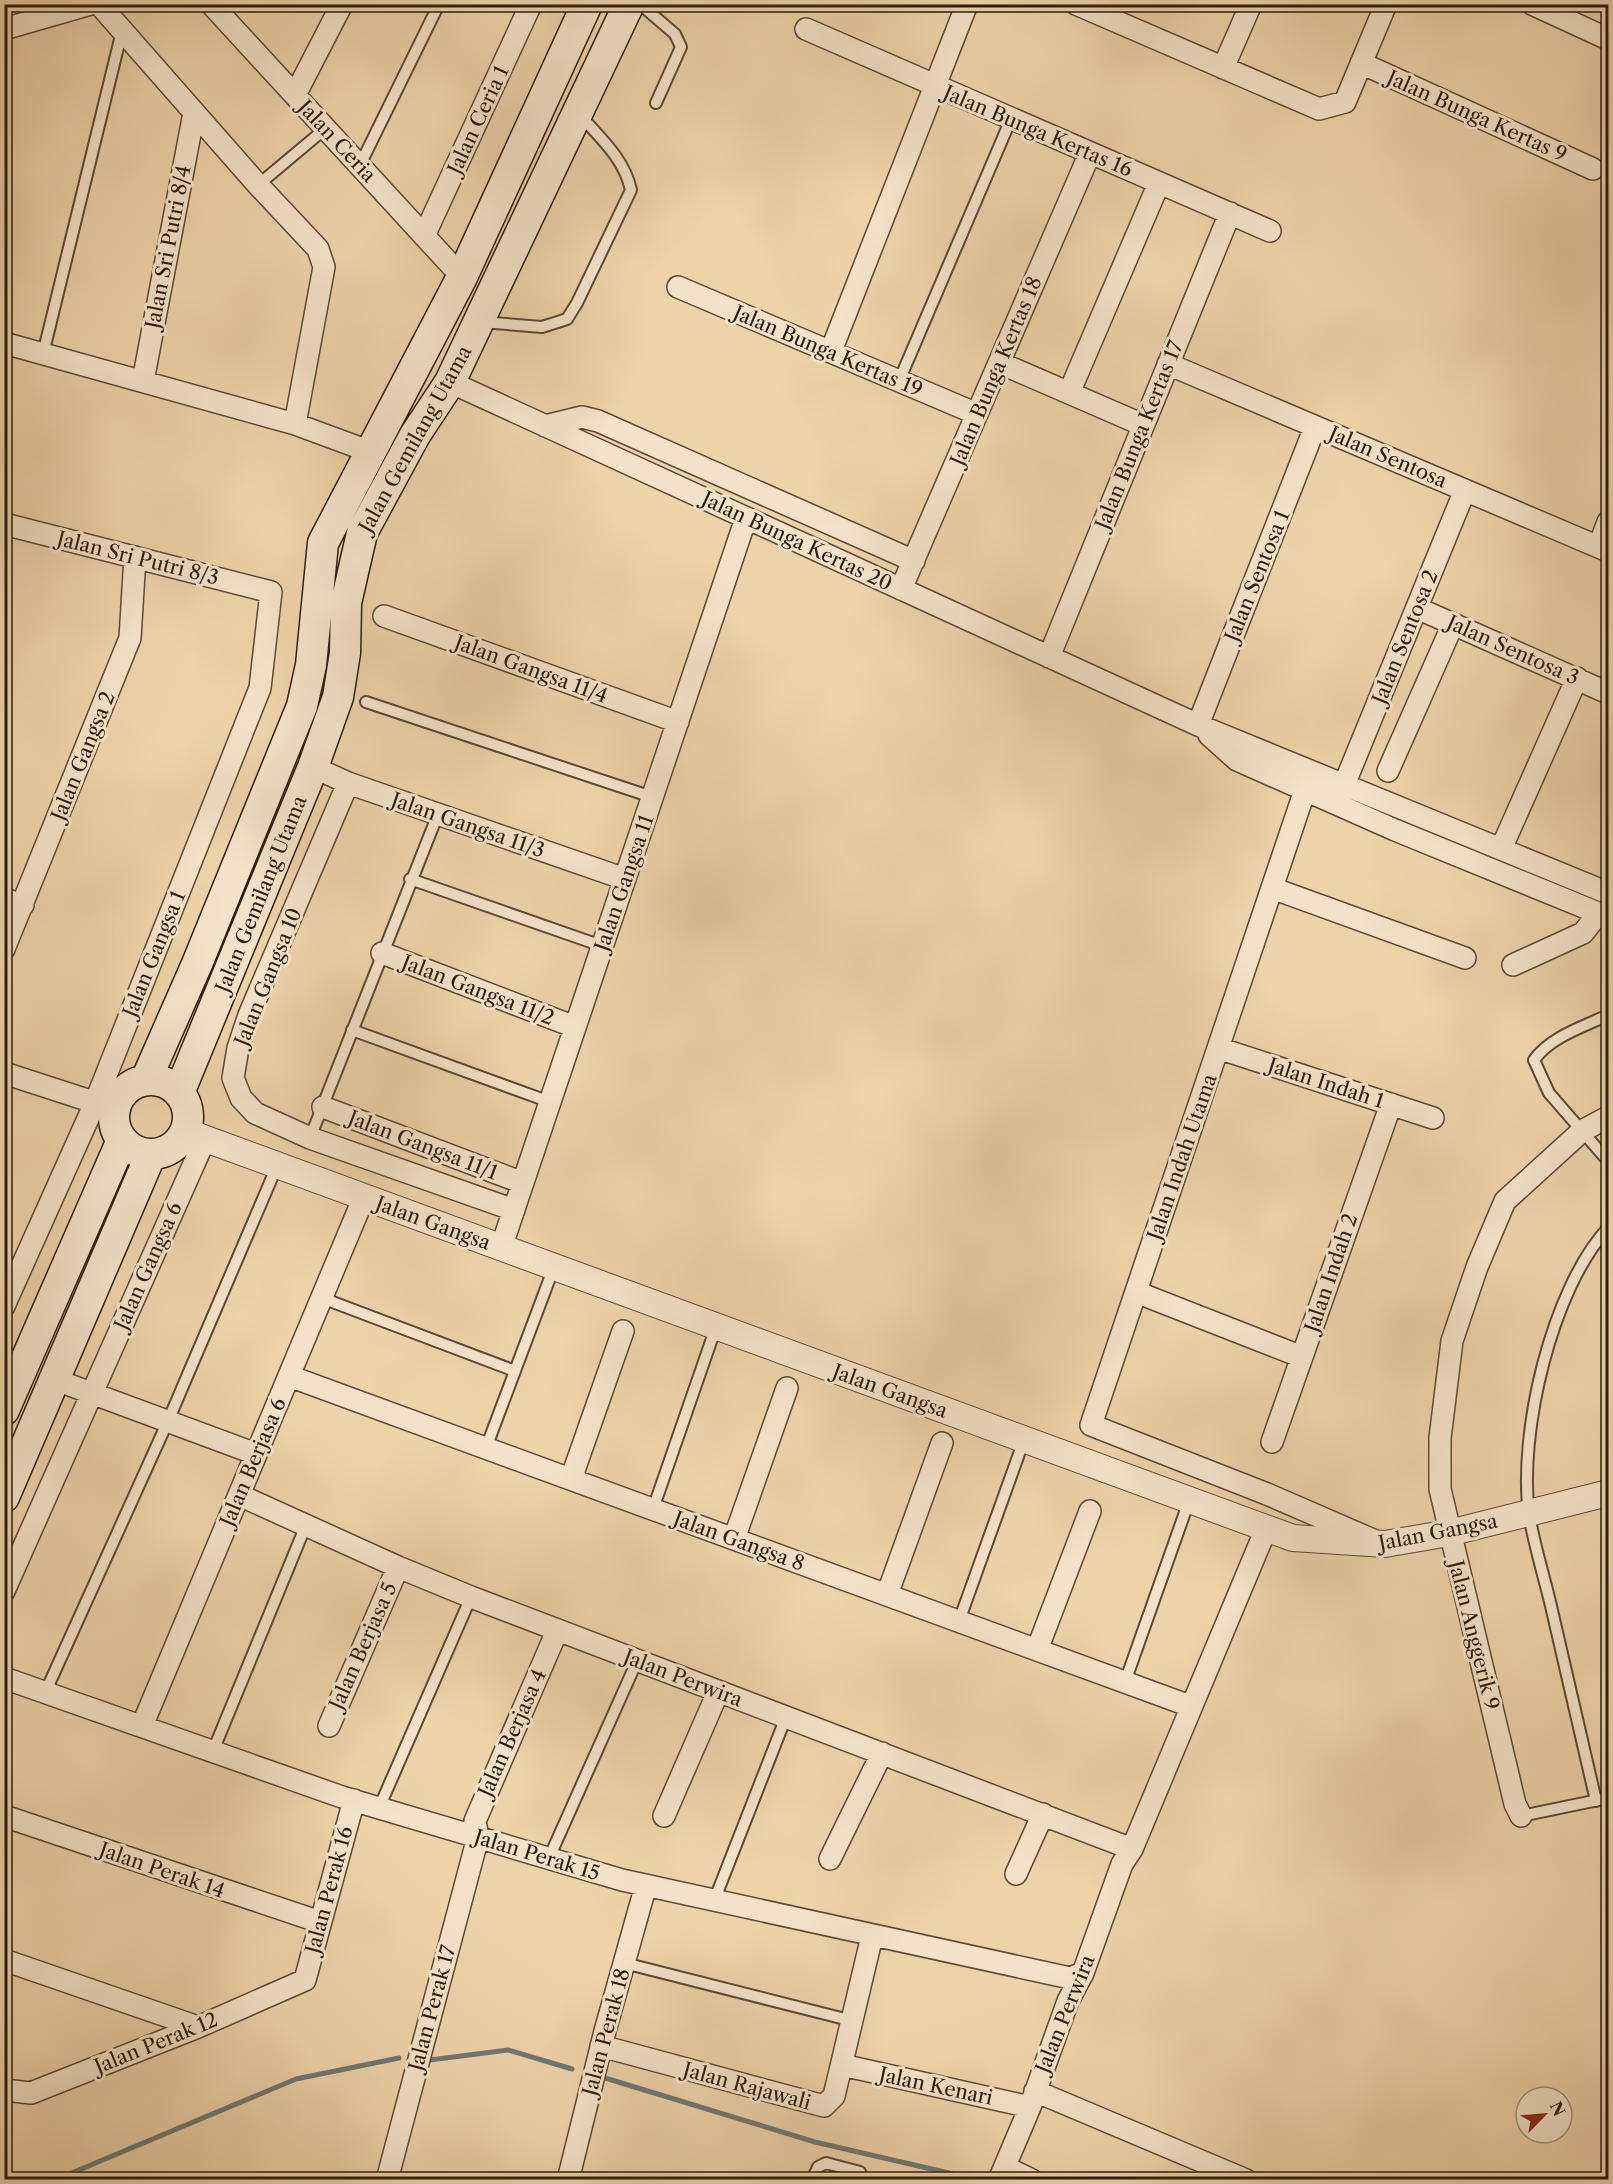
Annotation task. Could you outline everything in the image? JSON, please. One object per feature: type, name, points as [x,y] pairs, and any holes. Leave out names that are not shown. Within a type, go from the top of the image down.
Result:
[{"type":"main road","name":"Jalan Gemilang Utama","points":[[146,1080],[197,964],[302,706],[311,665],[323,543],[462,277],[587,4]]},
{"type":"main road","name":"Jalan Gemilang Utama","points":[[179,1093],[313,767],[338,697],[345,653],[346,603],[362,532],[415,435],[450,382],[628,4]]},
{"type":"main road","points":[[146,1080],[170,1085],[179,1093],[195,1135],[151,1154],[130,1147],[122,1140],[105,1106],[126,1089],[146,1080]]},
{"type":"main road","points":[[4,1410],[122,1140]]},
{"type":"main road","points":[[4,1497],[151,1154]]},
{"type":"street","points":[[99,4],[258,185],[318,249],[324,267],[296,424]]},
{"type":"street","name":"Jalan Ceria","points":[[211,4],[462,277]]},
{"type":"street","points":[[295,95],[342,4]]},
{"type":"street","name":"Jalan Ceria 1","points":[[424,236],[531,4]]},
{"type":"street","points":[[831,351],[967,4]]},
{"type":"street","points":[[1076,4],[1110,11],[1223,68],[1319,109],[1345,102],[1386,4]]},
{"type":"street","points":[[1223,68],[1251,4]]},
{"type":"street","points":[[1532,4],[1608,39]]},
{"type":"street","points":[[4,29],[79,6]]},
{"type":"street","name":"Jalan Bunga Kertas 16","points":[[806,29],[1270,231]]},
{"type":"street","name":"Jalan Bunga Kertas 9","points":[[1361,63],[1593,169]]},
{"type":"street","name":"Jalan Sri Putri 8/4","points":[[143,381],[194,113]]},
{"type":"street","name":"Jalan Bunga Kertas 18","points":[[901,589],[1090,153]]},
{"type":"street","points":[[1068,393],[1159,183]]},
{"type":"street","name":"Jalan Bunga Kertas 17","points":[[1049,657],[1230,213]]},
{"type":"street","name":"Jalan Bunga Kertas 19","points":[[678,287],[977,414]]},
{"type":"street","points":[[4,343],[296,424],[371,452]]},
{"type":"street","points":[[1000,363],[1143,425]]},
{"type":"street","name":"Jalan Sentosa","points":[[1168,364],[1604,548]]},
{"type":"street","name":"Jalan Bunga Kertas 20","points":[[450,382],[1198,725]]},
{"type":"street","name":"Jalan Bunga Kertas 20","points":[[545,426],[582,417],[598,420],[914,561]]},
{"type":"street","name":"Jalan Sentosa 1","points":[[1198,725],[1316,427]]},
{"type":"street","name":"Jalan Sentosa 2","points":[[1344,785],[1465,490]]},
{"type":"street","name":"Jalan Gangsa 11","points":[[501,1248],[746,518]]},
{"type":"street","points":[[1604,548],[1608,522]]},
{"type":"street","name":"Jalan Sri Putri 8/3","points":[[4,524],[271,592]]},
{"type":"street","name":"Jalan Gangsa 2","points":[[4,949],[14,902],[130,638],[135,557]]},
{"type":"street","name":"Jalan Gangsa 1","points":[[4,1306],[105,1106],[260,688],[271,592]]},
{"type":"street","name":"Jalan Sentosa 3","points":[[1417,608],[1608,693]]},
{"type":"street","name":"Jalan Gangsa 11/4","points":[[384,616],[678,722]]},
{"type":"street","points":[[1388,771],[1453,624]]},
{"type":"street","points":[[1501,849],[1577,678]]},
{"type":"street","points":[[1198,725],[1608,893]]},
{"type":"street","points":[[1198,725],[1238,760],[1395,830],[1604,915],[1583,933],[1513,965]]},
{"type":"street","name":"Jalan Gangsa 11/3","points":[[313,767],[348,783],[625,879]]},
{"type":"street","name":"Jalan Gangsa 10","points":[[348,783],[262,983],[238,1048],[233,1078],[241,1098],[255,1113],[310,1138],[514,1210]]},
{"type":"street","name":"Jalan Indah Utama","points":[[1305,790],[1091,1425],[1267,1494],[1373,1540],[1377,1545]]},
{"type":"street","points":[[1272,888],[1465,958]]},
{"type":"street","name":"Jalan Gangsa 11/2","points":[[382,953],[575,1027]]},
{"type":"street","points":[[215,1005],[236,988],[262,983]]},
{"type":"street","name":"Jalan Indah 1","points":[[1218,1048],[1433,1118]]},
{"type":"street","points":[[4,1073],[105,1106]]},
{"type":"street","name":"Jalan Indah 2","points":[[1272,1442],[1391,1104]]},
{"type":"street","name":"Jalan Gangsa 11/1","points":[[323,1107],[523,1183]]},
{"type":"street","name":"Jalan Anggerik 9","points":[[1521,1816],[1515,1804],[1440,1489],[1440,1438],[1452,1341],[1477,1267],[1505,1201],[1582,1131],[1608,1117]]},
{"type":"street","name":"Jalan Gangsa","points":[[195,1135],[1293,1538],[1377,1545],[1449,1533],[1608,1493]]},
{"type":"street","name":"Jalan Gangsa 6","points":[[4,1591],[91,1392],[195,1135]]},
{"type":"street","name":"Jalan Berjasa 6","points":[[142,1726],[364,1197]]},
{"type":"street","points":[[1136,1292],[1302,1357]]},
{"type":"street","points":[[571,1479],[622,1331]]},
{"type":"street","name":"Jalan Gangsa 8","points":[[289,1376],[1190,1706]]},
{"type":"street","points":[[56,1380],[256,1454]]},
{"type":"street","points":[[734,1539],[787,1389]]},
{"type":"street","points":[[887,1595],[942,1443]]},
{"type":"street","name":"Jalan Perwira","points":[[239,1495],[398,1567],[471,1597],[1132,1849]]},
{"type":"street","points":[[1037,1650],[1090,1511]]},
{"type":"street","name":"Jalan Perwira","points":[[1002,2173],[1033,2099],[1068,2001],[1083,1973],[1122,1864],[1132,1849],[1266,1529]]},
{"type":"street","name":"Jalan Berjasa 5","points":[[329,1726],[398,1567]]},
{"type":"street","name":"Jalan Berjasa 4","points":[[478,1837],[475,1821],[480,1807],[557,1630]]},
{"type":"street","name":"Jalan Perak 15","points":[[4,1678],[354,1800],[646,1886],[1070,1978],[1083,1973]]},
{"type":"street","points":[[664,1815],[718,1692]]},
{"type":"street","points":[[830,1859],[882,1754]]},
{"type":"street","name":"Jalan Perak 16","points":[[305,1980],[354,1800]]},
{"type":"street","points":[[1017,1874],[1043,1814]]},
{"type":"street","name":"Jalan Perak 14","points":[[4,1816],[320,1922]]},
{"type":"street","name":"Jalan Perak 17","points":[[387,2180],[478,1837]]},
{"type":"street","name":"Jalan Perak 18","points":[[568,2180],[601,2046],[646,1886]]},
{"type":"street","name":"Jalan Rajawali","points":[[601,2046],[819,2106],[830,2103],[842,2065],[872,1936]]},
{"type":"street","points":[[4,1960],[198,2027]]},
{"type":"street","name":"Jalan Perak 12","points":[[4,2090],[31,2093],[198,2027],[305,1980]]},
{"type":"street","name":"Jalan Kenari","points":[[842,2065],[1033,2099],[1246,2180]]},
{"type":"street","points":[[1002,2173],[1032,2180]]},
{"type":"lane","points":[[360,165],[439,4]]},
{"type":"lane","points":[[640,4],[675,34],[681,47],[656,103]]},
{"type":"lane","points":[[43,354],[122,30]]},
{"type":"lane","points":[[478,322],[542,327],[567,318],[582,293],[631,190],[621,161],[578,112]]},
{"type":"lane","points":[[899,381],[1011,119]]},
{"type":"lane","points":[[258,185],[326,128]]},
{"type":"lane","points":[[366,702],[652,797]]},
{"type":"lane","points":[[310,1138],[410,879],[438,814]]},
{"type":"lane","points":[[410,879],[603,946]]},
{"type":"lane","points":[[1608,1015],[1555,1041],[1541,1050],[1534,1060],[1550,1093],[1608,1161]]},
{"type":"lane","points":[[352,1030],[550,1102]]},
{"type":"lane","points":[[45,1692],[168,1421],[277,1166]]},
{"type":"lane","points":[[1596,1801],[1529,1513],[1530,1439],[1540,1374],[1562,1307],[1588,1255],[1608,1228]]},
{"type":"lane","points":[[486,1448],[554,1268]]},
{"type":"lane","points":[[322,1298],[515,1371]]},
{"type":"lane","points":[[653,1509],[716,1327]]},
{"type":"lane","points":[[959,1621],[1024,1440]]},
{"type":"lane","points":[[1125,1682],[1189,1501]]},
{"type":"lane","points":[[213,1751],[306,1525]]},
{"type":"lane","points":[[380,1808],[471,1597]]},
{"type":"lane","points":[[549,1858],[637,1661]]},
{"type":"lane","points":[[714,1901],[786,1717]]},
{"type":"lane","points":[[1521,1816],[1608,1798]]},
{"type":"lane","points":[[624,1963],[852,2021]]},
{"type":"lane","points":[[812,2180],[818,2167],[826,2163],[860,2172]]},
{"type":"waterway","points":[[430,2060],[508,2050],[572,2069]]},
{"type":"waterway","points":[[55,2180],[296,2079],[399,2058]]},
{"type":"waterway","points":[[605,2078],[815,2142],[979,2180]]}]
